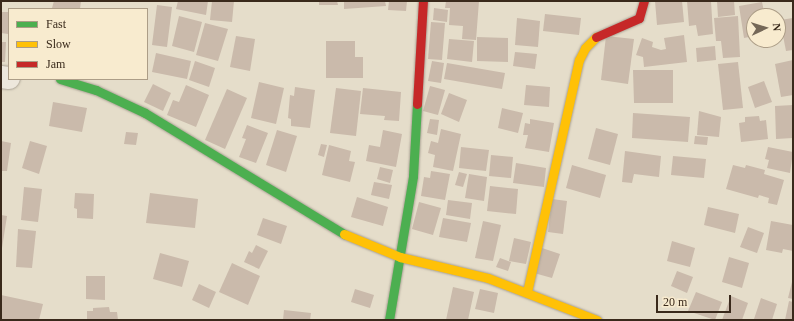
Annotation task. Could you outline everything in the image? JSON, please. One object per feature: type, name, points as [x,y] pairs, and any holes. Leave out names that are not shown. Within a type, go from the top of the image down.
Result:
[{"type":"street","points":[[390,320],[417,139],[423,1]]},
{"type":"street","points":[[527,292],[579,60],[585,48],[595,38],[639,18],[644,1]]},
{"type":"street","points":[[63,80],[96,90],[145,113],[330,227],[400,257],[488,278],[597,320]]},
{"type":"building","points":[[54,1],[81,1],[80,8],[52,8]]},
{"type":"building","points":[[178,1],[208,1],[206,15],[176,9]]},
{"type":"building","points":[[212,1],[234,1],[232,22],[210,20]]},
{"type":"building","points":[[319,1],[337,1],[338,5],[319,5]]},
{"type":"building","points":[[344,1],[385,1],[386,6],[344,9]]},
{"type":"building","points":[[389,1],[407,1],[406,11],[388,10]]},
{"type":"building","points":[[446,1],[479,1],[476,40],[462,39],[463,26],[449,25],[450,8],[445,8]]},
{"type":"building","points":[[655,1],[682,1],[684,22],[657,25]]},
{"type":"building","points":[[687,1],[711,1],[713,34],[698,36],[696,25],[689,26]]},
{"type":"building","points":[[717,1],[734,1],[735,15],[718,17]]},
{"type":"building","points":[[762,2],[763,8],[746,8],[746,38],[744,38],[739,6]]},
{"type":"building","points":[[157,5],[172,7],[167,47],[152,45]]},
{"type":"building","points":[[434,8],[448,10],[447,22],[433,20]]},
{"type":"building","points":[[1,12],[8,12],[8,34],[1,33]]},
{"type":"building","points":[[545,14],[581,18],[579,35],[543,31]]},
{"type":"building","points":[[179,16],[202,22],[194,52],[172,46]]},
{"type":"building","points":[[738,16],[740,57],[723,58],[721,41],[716,41],[714,18]]},
{"type":"building","points":[[517,18],[540,21],[538,47],[515,45]]},
{"type":"building","points":[[793,18],[793,50],[786,51],[785,48],[786,19]]},
{"type":"building","points":[[431,22],[445,23],[442,60],[428,59]]},
{"type":"building","points":[[205,23],[228,29],[218,61],[196,55]]},
{"type":"building","points":[[684,35],[687,62],[644,67],[643,57],[636,55],[642,38],[653,42],[652,47],[661,50],[666,49],[664,38]]},
{"type":"building","points":[[236,36],[255,39],[250,71],[230,67]]},
{"type":"building","points":[[606,36],[634,39],[628,84],[601,80]]},
{"type":"building","points":[[477,37],[508,38],[508,62],[477,61]]},
{"type":"building","points":[[449,39],[474,41],[472,62],[447,59]]},
{"type":"building","points":[[326,41],[355,41],[355,57],[363,57],[363,78],[326,78]]},
{"type":"building","points":[[1,42],[6,42],[5,62],[1,62]]},
{"type":"building","points":[[715,46],[716,60],[697,62],[696,48]]},
{"type":"building","points":[[515,52],[537,54],[535,69],[513,66]]},
{"type":"building","points":[[156,53],[191,61],[187,79],[152,72]]},
{"type":"building","points":[[793,60],[793,95],[781,97],[775,64]]},
{"type":"building","points":[[195,61],[215,68],[209,87],[189,80]]},
{"type":"building","points":[[432,61],[444,63],[441,83],[428,81]]},
{"type":"building","points":[[738,62],[743,108],[723,110],[718,64]]},
{"type":"building","points":[[447,63],[505,73],[502,89],[444,79]]},
{"type":"building","points":[[633,70],[673,70],[673,103],[634,103]]},
{"type":"building","points":[[764,81],[772,102],[755,108],[748,87]]},
{"type":"building","points":[[259,82],[284,88],[276,124],[251,118]]},
{"type":"building","points":[[153,84],[171,93],[163,111],[144,102]]},
{"type":"building","points":[[186,85],[209,95],[196,127],[167,115],[173,100],[179,102]]},
{"type":"building","points":[[526,85],[550,87],[549,107],[524,105]]},
{"type":"building","points":[[430,86],[445,90],[438,115],[423,111]]},
{"type":"building","points":[[295,87],[315,90],[310,128],[291,126],[291,119],[288,118],[290,95],[294,96]]},
{"type":"building","points":[[336,88],[361,91],[356,136],[330,133]]},
{"type":"building","points":[[363,88],[401,92],[399,121],[384,120],[385,116],[360,114]]},
{"type":"building","points":[[227,89],[247,98],[225,149],[205,140]]},
{"type":"building","points":[[449,93],[467,100],[459,122],[441,114]]},
{"type":"building","points":[[53,102],[87,108],[82,132],[49,126]]},
{"type":"building","points":[[793,105],[793,138],[776,139],[775,106]]},
{"type":"building","points":[[502,108],[523,113],[518,133],[498,128]]},
{"type":"building","points":[[699,111],[721,117],[719,137],[697,135]]},
{"type":"building","points":[[633,113],[690,117],[688,142],[632,138]]},
{"type":"building","points":[[759,116],[760,121],[766,120],[768,139],[741,142],[739,123],[745,122],[745,117]]},
{"type":"building","points":[[430,119],[439,120],[437,135],[427,133]]},
{"type":"building","points":[[530,119],[554,123],[549,152],[525,148],[528,135],[523,135],[525,123],[530,124]]},
{"type":"building","points":[[247,125],[268,133],[256,163],[239,157],[246,139],[242,138]]},
{"type":"building","points":[[596,128],[618,134],[610,165],[588,159]]},
{"type":"building","points":[[441,129],[461,134],[453,171],[433,167],[435,155],[428,153],[431,141],[438,143]]},
{"type":"building","points":[[277,130],[297,136],[286,172],[266,165]]},
{"type":"building","points":[[383,130],[402,134],[396,167],[366,161],[369,145],[380,147]]},
{"type":"building","points":[[126,132],[138,133],[136,145],[124,144]]},
{"type":"building","points":[[695,136],[708,137],[707,145],[694,144]]},
{"type":"building","points":[[1,141],[11,143],[7,171],[1,171]]},
{"type":"building","points":[[30,141],[47,146],[39,174],[22,168]]},
{"type":"building","points":[[321,144],[327,145],[324,157],[318,155]]},
{"type":"building","points":[[329,145],[351,151],[349,161],[355,162],[350,182],[322,175]]},
{"type":"building","points":[[461,147],[489,150],[486,171],[459,168]]},
{"type":"building","points":[[768,147],[793,152],[790,173],[767,168],[769,160],[765,159]]},
{"type":"building","points":[[625,151],[661,156],[659,177],[634,174],[632,183],[622,182]]},
{"type":"building","points":[[491,155],[513,157],[511,178],[489,176]]},
{"type":"building","points":[[673,156],[706,159],[704,178],[671,175]]},
{"type":"building","points":[[516,163],[546,168],[544,187],[513,183]]},
{"type":"building","points":[[572,165],[606,175],[600,198],[566,188]]},
{"type":"building","points":[[733,165],[745,168],[746,165],[765,170],[764,174],[784,180],[777,205],[768,203],[769,198],[759,195],[758,198],[726,189]]},
{"type":"building","points":[[380,167],[393,170],[390,183],[377,179]]},
{"type":"building","points":[[431,171],[450,174],[445,200],[421,196],[424,177],[430,178]]},
{"type":"building","points":[[459,172],[467,174],[463,187],[455,185]]},
{"type":"building","points":[[469,174],[487,177],[484,201],[465,198]]},
{"type":"building","points":[[374,182],[392,185],[389,199],[371,195]]},
{"type":"building","points":[[490,186],[518,189],[516,214],[487,211]]},
{"type":"building","points":[[24,187],[42,189],[38,222],[21,220]]},
{"type":"building","points":[[75,193],[94,194],[93,219],[77,218],[77,209],[74,208]]},
{"type":"building","points":[[150,193],[198,199],[195,228],[146,223]]},
{"type":"building","points":[[357,197],[388,207],[383,226],[351,217]]},
{"type":"building","points":[[552,199],[567,201],[563,234],[548,232]]},
{"type":"building","points":[[448,200],[472,203],[470,219],[446,215]]},
{"type":"building","points":[[419,202],[441,208],[433,235],[412,229]]},
{"type":"building","points":[[708,207],[739,214],[735,233],[704,225]]},
{"type":"building","points":[[1,215],[7,216],[2,248],[1,248]]},
{"type":"building","points":[[263,218],[287,226],[281,244],[257,235]]},
{"type":"building","points":[[443,218],[471,223],[467,242],[439,237]]},
{"type":"building","points":[[483,221],[501,225],[493,261],[475,258]]},
{"type":"building","points":[[771,221],[793,225],[793,251],[783,249],[782,253],[766,250]]},
{"type":"building","points":[[748,227],[764,233],[757,253],[740,247]]},
{"type":"building","points":[[18,229],[36,231],[32,268],[16,267]]},
{"type":"building","points":[[514,238],[531,242],[526,264],[509,261]]},
{"type":"building","points":[[672,241],[695,248],[690,267],[667,261]]},
{"type":"building","points":[[256,245],[268,251],[259,269],[244,262],[249,251],[252,253]]},
{"type":"building","points":[[542,248],[560,254],[552,278],[534,273]]},
{"type":"building","points":[[160,253],[189,261],[182,287],[153,279]]},
{"type":"building","points":[[729,257],[749,263],[742,288],[722,282]]},
{"type":"building","points":[[500,258],[511,262],[508,271],[496,267]]},
{"type":"building","points":[[232,263],[260,276],[248,305],[219,292]]},
{"type":"building","points":[[677,271],[693,277],[687,293],[671,286]]},
{"type":"building","points":[[86,276],[105,276],[105,300],[86,299]]},
{"type":"building","points":[[793,278],[793,299],[788,298]]},
{"type":"building","points":[[199,284],[216,292],[209,308],[192,300]]},
{"type":"building","points":[[453,287],[474,292],[468,320],[446,320]]},
{"type":"building","points":[[355,289],[374,295],[370,308],[351,302]]},
{"type":"building","points":[[480,289],[498,293],[494,313],[475,309]]},
{"type":"building","points":[[696,292],[722,302],[715,320],[688,311]]},
{"type":"building","points":[[1,295],[43,304],[39,320],[1,320]]},
{"type":"building","points":[[731,296],[748,303],[742,320],[722,320]]},
{"type":"building","points":[[761,298],[777,304],[772,320],[754,319]]},
{"type":"building","points":[[789,301],[793,302],[793,320],[785,320]]},
{"type":"building","points":[[109,307],[110,312],[117,312],[118,320],[87,320],[87,311],[93,311],[93,308]]},
{"type":"building","points":[[284,310],[311,313],[310,320],[283,320]]},
{"type":"traffic: fast","points":[[63,80],[96,90],[145,113],[344,234]]},
{"type":"traffic: fast","points":[[389,320],[413,176],[417,104]]},
{"type":"traffic: slow","points":[[527,292],[579,60],[585,48],[596,37]]},
{"type":"traffic: slow","points":[[344,234],[400,257],[488,278],[597,320]]},
{"type":"traffic: jam","points":[[417,104],[423,1]]},
{"type":"traffic: jam","points":[[596,37],[639,18],[644,1]]}]
